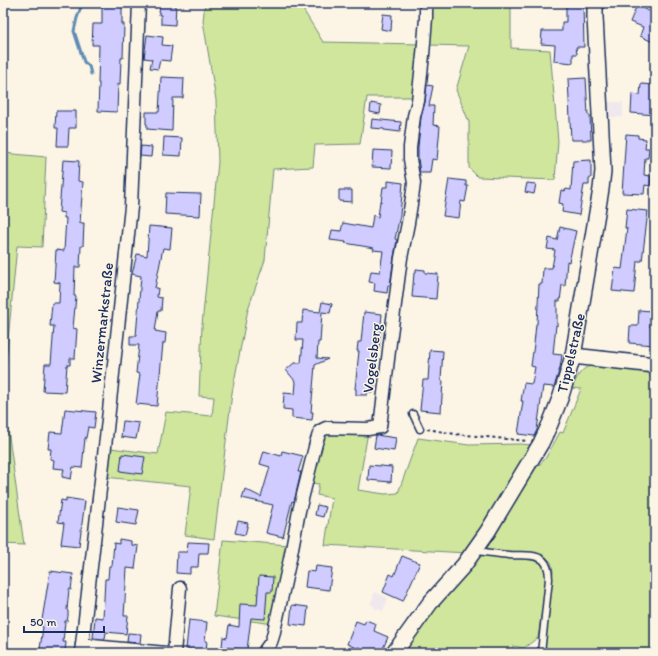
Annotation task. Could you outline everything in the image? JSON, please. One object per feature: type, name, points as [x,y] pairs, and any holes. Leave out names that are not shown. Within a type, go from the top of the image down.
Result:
[{"type":"street","name":"Winzermarkstraße","points":[[139,3],[130,207],[107,429],[81,649],[166,653]]},
{"type":"street","name":"Vogelsberg","points":[[263,653],[271,642],[273,636],[299,511],[320,431],[326,428],[368,429],[380,427],[401,258],[414,183],[410,159],[410,147],[414,116],[418,101],[423,55],[426,3]]},
{"type":"street","name":"Tippelstraße","points":[[394,653],[430,603],[452,580],[475,551],[488,531],[541,443],[561,396],[573,356],[603,171],[595,3]]},
{"type":"street","points":[[573,356],[655,364]]},
{"type":"street","points":[[174,653],[180,588]]},
{"type":"lane","points":[[413,414],[420,429]]},
{"type":"lane","points":[[475,551],[539,557],[544,560],[548,568],[550,579],[540,653]]},
{"type":"path","points":[[420,429],[541,443]]},
{"type":"shaded area","points":[[608,102],[623,102],[623,117],[608,117]]},
{"type":"shaded area","points":[[375,592],[388,598],[383,611],[374,608],[374,606],[370,604]]},
{"type":"green space","points":[[205,3],[299,3],[323,42],[421,44],[415,97],[367,97],[360,144],[315,145],[313,167],[273,169],[265,260],[248,309],[232,393],[214,539],[185,535],[191,486],[105,477],[110,448],[158,454],[166,412],[212,416],[214,397],[199,396],[202,325],[218,162],[216,100],[203,21]]},
{"type":"green space","points":[[428,3],[511,3],[511,48],[550,50],[558,141],[555,180],[478,177],[469,168],[469,122],[456,90],[469,46],[427,45]]},
{"type":"green space","points":[[3,153],[46,157],[42,247],[17,246],[3,393]]},
{"type":"green space","points":[[590,366],[649,373],[655,390],[655,653],[542,653],[553,571],[551,562],[546,557],[536,554],[481,549],[525,479],[545,459],[560,432],[563,433],[581,389],[572,388],[581,372]]},
{"type":"green space","points":[[3,393],[24,545],[3,544]]},
{"type":"green space","points":[[368,432],[358,490],[385,494],[398,493],[418,438],[469,445],[532,445],[467,553],[325,545],[332,498],[317,495],[319,484],[310,483],[316,453],[326,433]]},
{"type":"green space","points":[[223,540],[289,545],[274,624],[214,616]]},
{"type":"green space","points":[[482,555],[534,558],[541,561],[545,567],[546,582],[538,638],[524,648],[513,646],[511,653],[399,653],[476,557]]},
{"type":"building","points":[[102,3],[122,3],[122,24],[124,24],[123,58],[121,58],[120,84],[118,84],[117,112],[98,111],[99,45],[92,45],[93,24],[102,24]]},
{"type":"building","points":[[160,3],[176,3],[175,25],[161,24],[161,15],[159,15]]},
{"type":"building","points":[[566,3],[583,3],[584,47],[576,47],[577,54],[573,54],[573,63],[554,61],[555,45],[541,44],[542,31],[562,31],[562,22],[566,22]]},
{"type":"building","points":[[637,5],[655,14],[655,43],[640,36],[643,27],[630,22]]},
{"type":"building","points":[[383,14],[392,15],[391,31],[381,29]]},
{"type":"building","points":[[147,35],[163,37],[162,45],[172,46],[170,61],[160,60],[158,69],[150,68],[152,59],[144,58]]},
{"type":"building","points":[[161,77],[184,78],[183,98],[173,98],[172,131],[147,129],[146,112],[159,112]]},
{"type":"building","points":[[586,78],[591,140],[571,140],[568,79]]},
{"type":"building","points":[[641,84],[655,85],[655,115],[631,113],[632,94],[640,95]]},
{"type":"building","points":[[427,85],[433,86],[429,106],[434,106],[433,125],[440,126],[437,160],[432,159],[430,173],[420,173],[418,147],[421,117]]},
{"type":"building","points":[[371,103],[381,105],[380,114],[370,112]]},
{"type":"building","points":[[56,111],[76,111],[76,128],[69,128],[68,146],[57,146],[58,128],[55,128]]},
{"type":"building","points":[[372,119],[401,122],[400,132],[371,128]]},
{"type":"building","points":[[626,134],[638,135],[638,138],[646,139],[645,148],[649,148],[648,158],[645,158],[644,175],[651,176],[650,186],[645,185],[644,194],[622,193]]},
{"type":"building","points":[[164,137],[182,138],[181,156],[163,155]]},
{"type":"building","points":[[141,146],[152,147],[151,157],[140,156]]},
{"type":"building","points":[[373,150],[392,151],[391,168],[372,167]]},
{"type":"building","points":[[63,160],[79,161],[78,181],[83,182],[80,223],[84,223],[80,267],[75,267],[74,296],[76,296],[73,328],[77,329],[75,358],[70,358],[70,365],[67,365],[65,392],[43,391],[45,364],[51,364],[54,326],[50,326],[52,303],[59,303],[60,283],[54,282],[56,250],[64,251],[66,218],[64,218],[64,213],[59,212]]},
{"type":"building","points":[[591,160],[591,178],[589,179],[589,185],[584,185],[579,215],[562,212],[563,204],[559,203],[561,190],[571,190],[573,161]]},
{"type":"building","points":[[449,179],[466,181],[466,186],[468,186],[465,202],[461,201],[459,218],[443,216]]},
{"type":"building","points":[[388,181],[403,183],[400,215],[395,239],[397,240],[390,286],[388,285],[387,293],[374,291],[375,283],[369,282],[371,271],[380,272],[383,251],[345,243],[346,242],[330,240],[332,230],[341,231],[343,223],[371,228],[373,215],[378,217],[383,187],[388,187]]},
{"type":"building","points":[[527,183],[536,184],[534,194],[525,192]]},
{"type":"building","points":[[339,190],[352,190],[352,202],[339,201]]},
{"type":"building","points":[[166,193],[201,194],[200,216],[165,214]]},
{"type":"building","points":[[627,209],[648,211],[642,261],[637,261],[634,293],[612,291],[615,268],[622,269],[627,228],[625,228]]},
{"type":"building","points":[[149,226],[172,228],[170,249],[163,248],[155,288],[158,288],[157,297],[162,298],[161,311],[158,311],[155,331],[166,333],[165,343],[163,343],[157,406],[136,404],[140,374],[136,373],[139,345],[130,345],[130,336],[136,336],[141,276],[132,274],[137,254],[147,256]]},
{"type":"building","points":[[560,227],[576,231],[569,262],[567,261],[565,286],[562,285],[560,301],[557,301],[557,326],[556,325],[553,354],[562,355],[560,368],[554,387],[543,386],[537,430],[534,436],[518,434],[524,383],[532,384],[535,367],[531,366],[537,324],[539,284],[542,284],[543,268],[552,268],[555,250],[547,249],[549,238],[557,240]]},
{"type":"building","points":[[416,269],[425,270],[425,273],[438,274],[436,299],[412,297],[414,273],[416,273]]},
{"type":"building","points":[[322,302],[332,304],[330,313],[322,312],[320,342],[318,342],[317,358],[328,359],[315,365],[311,412],[313,412],[312,420],[292,418],[292,410],[283,409],[284,393],[295,394],[296,382],[286,370],[294,363],[301,363],[303,340],[296,340],[297,323],[302,323],[303,310],[320,312]]},
{"type":"building","points":[[639,310],[651,311],[650,327],[655,327],[655,345],[629,343],[630,326],[638,326]]},
{"type":"building","points":[[364,312],[382,314],[379,348],[376,348],[374,392],[367,392],[367,395],[356,395],[355,389],[359,351],[357,351],[358,342],[361,342]]},
{"type":"building","points":[[430,350],[443,351],[441,412],[420,410],[423,380],[428,380]]},
{"type":"building","points":[[65,409],[96,412],[94,428],[88,427],[85,438],[82,468],[73,467],[71,479],[62,477],[64,469],[53,468],[54,460],[50,459],[51,449],[48,449],[50,432],[62,433]]},
{"type":"building","points":[[123,421],[139,423],[136,439],[121,437]]},
{"type":"building","points":[[376,435],[396,438],[394,451],[374,448]]},
{"type":"building","points":[[264,451],[281,456],[282,451],[303,456],[298,472],[301,472],[294,502],[292,501],[283,537],[266,533],[273,505],[242,498],[245,489],[261,497],[270,467],[260,464]]},
{"type":"building","points":[[122,454],[145,457],[142,474],[120,471]]},
{"type":"building","points":[[369,465],[392,467],[391,482],[368,480]]},
{"type":"building","points":[[66,498],[85,501],[79,546],[61,544],[64,523],[58,522],[61,500],[66,501]]},
{"type":"building","points":[[317,505],[326,507],[323,517],[315,515]]},
{"type":"building","points":[[118,507],[139,510],[136,525],[116,522]]},
{"type":"building","points":[[238,521],[248,523],[245,535],[235,533]]},
{"type":"building","points":[[119,539],[131,541],[131,545],[138,546],[135,569],[127,568],[124,616],[128,616],[126,634],[106,632],[105,639],[93,638],[95,617],[103,618],[105,579],[108,579],[109,566],[112,566],[114,543],[119,544]]},
{"type":"building","points":[[188,542],[209,543],[208,553],[199,553],[198,567],[190,567],[190,574],[176,573],[177,552],[187,552]]},
{"type":"building","points":[[402,556],[420,563],[403,601],[383,592],[390,574],[394,576]]},
{"type":"building","points":[[316,566],[332,568],[329,590],[305,587],[307,571],[315,572]]},
{"type":"building","points":[[50,571],[73,574],[71,590],[69,589],[67,610],[68,616],[67,621],[65,621],[63,642],[66,642],[65,653],[46,653],[46,650],[40,649],[43,627],[41,626]]},
{"type":"building","points":[[259,576],[273,577],[272,592],[267,592],[265,619],[251,618],[247,650],[222,647],[223,637],[227,638],[229,625],[239,627],[240,604],[257,605]]},
{"type":"building","points":[[292,605],[308,607],[306,626],[290,624]]},
{"type":"building","points":[[189,620],[207,622],[205,641],[207,641],[206,651],[186,649]]},
{"type":"building","points":[[366,620],[376,624],[374,631],[388,637],[381,653],[372,653],[347,644],[356,621],[364,624]]},
{"type":"building","points":[[128,633],[141,634],[140,643],[127,642]]},
{"type":"waterway","points":[[81,3],[74,31],[84,62],[89,66],[91,74]]}]
